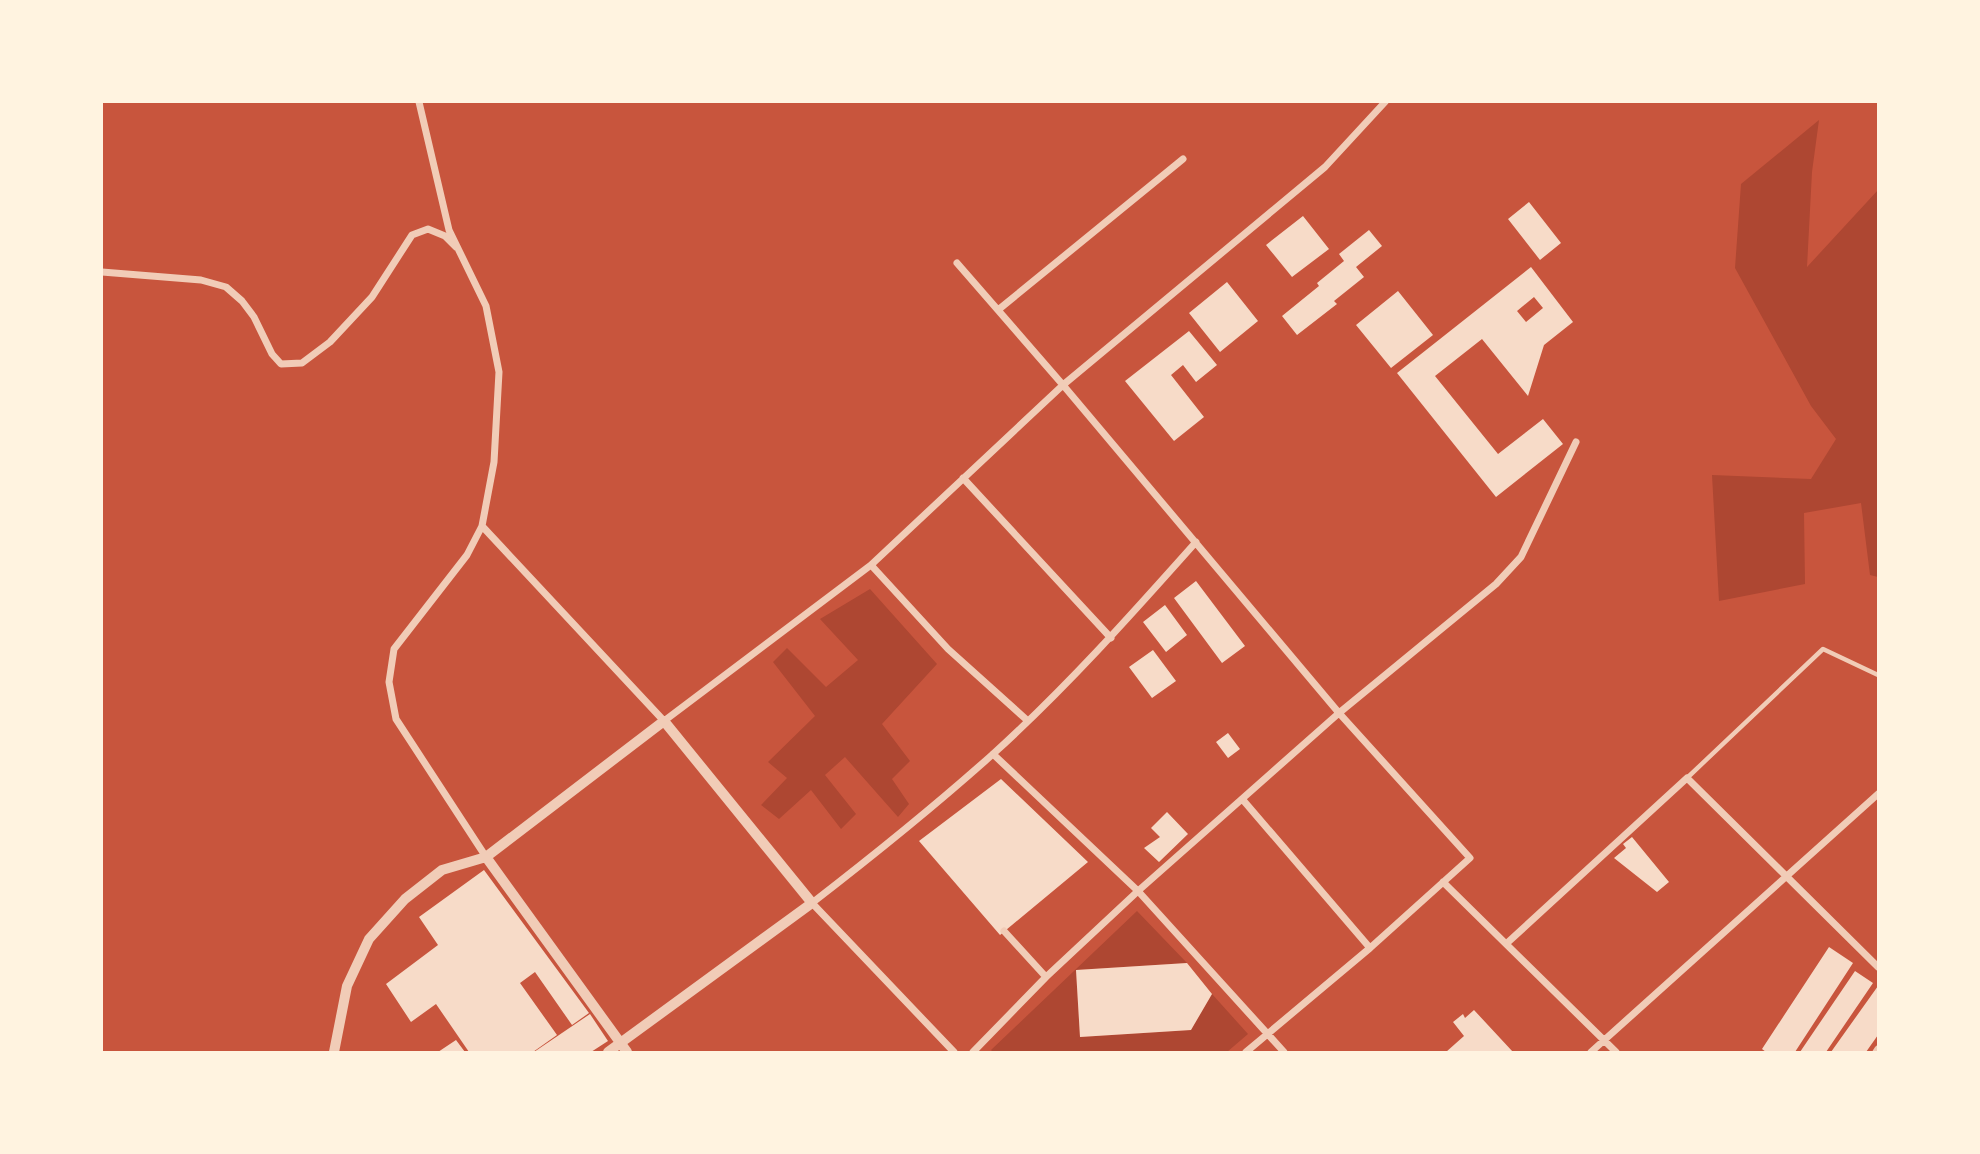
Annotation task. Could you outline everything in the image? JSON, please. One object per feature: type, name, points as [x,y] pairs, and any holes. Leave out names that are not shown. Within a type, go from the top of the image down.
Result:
[{"type":"street","points":[[419,102],[449,230],[486,306],[499,372],[494,462],[482,526],[467,555],[394,649],[389,682],[396,719],[486,857],[624,1048]]},
{"type":"street","points":[[334,1052],[347,986],[369,939],[405,899],[442,870],[486,857],[871,565],[1063,385],[1325,167],[1385,102]]},
{"type":"street","points":[[998,310],[1183,159]]},
{"type":"street","points":[[102,272],[201,280],[226,287],[254,317],[272,354],[281,364],[302,363],[330,342],[372,297],[412,235],[428,229],[445,236],[461,252]]},
{"type":"street","points":[[957,263],[1339,713],[1470,858],[1370,948],[1246,1052]]},
{"type":"street","points":[[973,1052],[1046,977],[1138,891],[1339,713],[1496,584],[1521,557],[1576,442]]},
{"type":"street","points":[[963,478],[1111,638]]},
{"type":"street","points":[[482,526],[664,721],[812,903],[954,1052]]},
{"type":"street","points":[[608,1052],[624,1048],[812,903],[904,831],[993,754],[1111,638],[1196,542]]},
{"type":"street","points":[[871,565],[948,649],[1028,721]]},
{"type":"street","points":[[993,754],[1138,891],[1284,1052]]},
{"type":"street","points":[[1506,944],[1687,778],[1878,967]]},
{"type":"street","points":[[1591,1052],[1878,794]]},
{"type":"street","points":[[1243,800],[1370,948]]},
{"type":"street","points":[[1443,882],[1616,1052]]},
{"type":"street","points":[[1004,931],[1046,977]]},
{"type":"lane","points":[[1687,778],[1823,649],[1878,674]]},
{"type":"shaded area","points":[[1819,120],[1812,172],[1807,267],[1878,190],[1878,577],[1870,575],[1861,503],[1804,513],[1805,584],[1719,601],[1712,475],[1811,479],[1836,439],[1811,406],[1735,268],[1741,184]]},
{"type":"shaded area","points":[[870,589],[937,664],[882,724],[910,761],[892,779],[909,804],[898,817],[845,757],[825,775],[856,814],[841,829],[811,790],[779,819],[761,805],[787,778],[768,762],[815,716],[773,662],[787,648],[826,687],[858,660],[820,619]]},
{"type":"shaded area","points":[[1137,911],[1187,963],[1076,970],[1080,1037],[1191,1030],[1212,994],[1248,1034],[1227,1052],[991,1050]]},
{"type":"building","points":[[1529,202],[1561,243],[1540,260],[1508,219]]},
{"type":"building","points":[[1303,216],[1329,249],[1292,277],[1266,245]]},
{"type":"building","points":[[1369,230],[1382,246],[1356,267],[1364,277],[1334,301],[1337,304],[1297,335],[1282,316],[1319,286],[1317,283],[1344,261],[1339,254]]},
{"type":"building","points":[[1531,267],[1573,322],[1544,345],[1528,396],[1482,339],[1435,376],[1498,454],[1543,419],[1563,444],[1496,497],[1397,373]],"holes":[[[1534,297],[1543,308],[1526,322],[1517,311]]]},
{"type":"building","points":[[1227,282],[1258,321],[1220,352],[1189,313]]},
{"type":"building","points":[[1398,291],[1433,335],[1391,368],[1356,325]]},
{"type":"building","points":[[1189,331],[1217,365],[1196,382],[1183,365],[1171,375],[1204,417],[1174,441],[1125,381]]},
{"type":"building","points":[[1196,581],[1245,646],[1222,663],[1174,598]]},
{"type":"building","points":[[1165,605],[1187,635],[1166,652],[1143,622]]},
{"type":"building","points":[[1153,650],[1176,681],[1152,698],[1129,667]]},
{"type":"building","points":[[1228,733],[1240,749],[1228,758],[1216,742]]},
{"type":"building","points":[[1001,779],[1088,862],[1000,935],[919,841]]},
{"type":"building","points":[[1167,812],[1188,834],[1159,862],[1144,848],[1160,837],[1151,828]]},
{"type":"building","points":[[1632,837],[1669,882],[1657,892],[1614,858],[1626,848],[1623,844]]},
{"type":"building","points":[[484,870],[589,1013],[572,1025],[535,972],[520,983],[557,1035],[533,1052],[469,1052],[436,1004],[411,1022],[386,984],[438,945],[419,917]]},
{"type":"building","points":[[1829,947],[1853,963],[1795,1052],[1766,1052],[1762,1049]]},
{"type":"building","points":[[1187,963],[1212,994],[1191,1030],[1080,1037],[1076,970]]},
{"type":"building","points":[[1855,971],[1873,983],[1826,1052],[1800,1052]]},
{"type":"building","points":[[1878,986],[1878,1035],[1866,1052],[1831,1052]]},
{"type":"building","points":[[1474,1010],[1513,1052],[1446,1052],[1464,1036],[1453,1022],[1463,1014],[1465,1018]]},
{"type":"building","points":[[590,1014],[608,1041],[591,1052],[534,1052]]},
{"type":"building","points":[[456,1040],[465,1052],[438,1052]]}]
